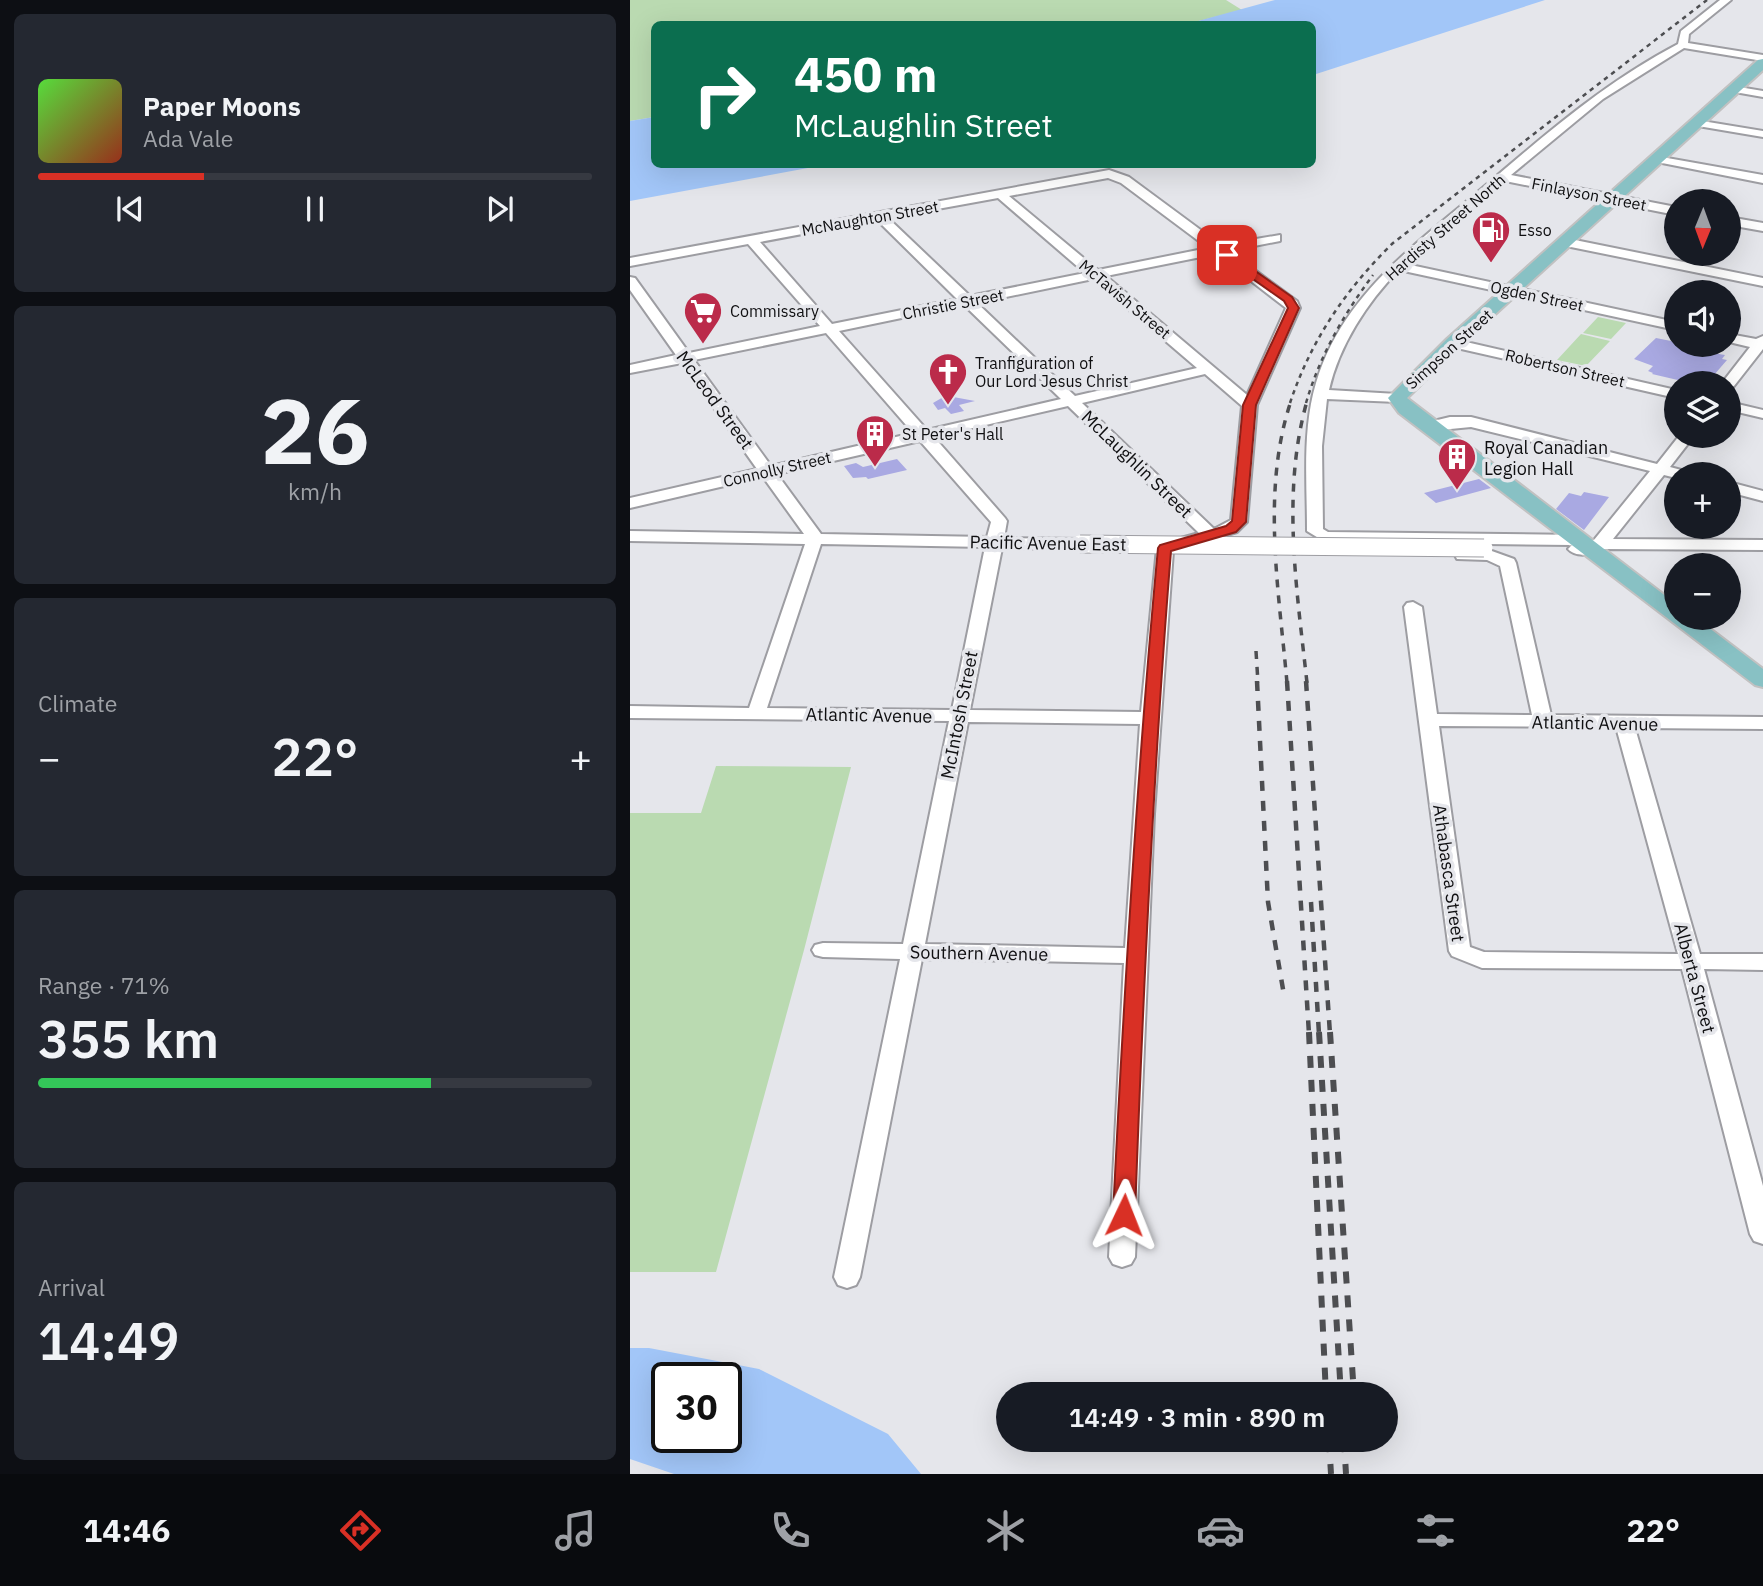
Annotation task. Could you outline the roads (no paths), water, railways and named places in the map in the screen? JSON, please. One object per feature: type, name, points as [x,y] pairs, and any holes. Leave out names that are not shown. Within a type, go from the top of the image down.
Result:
[{"type":"main road","name":"Simpson Street","points":[[1664,604],[1591,544],[1406,409],[1397,398],[1453,343],[1514,291],[1763,60]]},
{"type":"main road","points":[[1698,630],[1763,680]]},
{"type":"street","name":"Hardisty Street North","points":[[1591,544],[1318,535],[1315,531],[1320,394],[1329,364],[1344,335],[1367,300],[1397,266],[1502,177],[1643,67],[1683,45],[1684,33],[1726,0]]},
{"type":"street","points":[[1683,45],[1763,60]]},
{"type":"street","points":[[1733,89],[1763,94]]},
{"type":"street","points":[[1696,123],[1763,134]]},
{"type":"street","points":[[1656,159],[1763,178]]},
{"type":"street","name":"McNaughton Street","points":[[630,262],[1109,174],[1125,180],[1218,249]]},
{"type":"street","name":"Finlayson Street","points":[[1502,177],[1664,209]]},
{"type":"street","name":"McTavish Street","points":[[1000,194],[1250,405]]},
{"type":"street","name":"McLaughlin Street","points":[[879,216],[1207,536],[1165,548],[1150,718],[1135,956],[1122,1257]]},
{"type":"street","points":[[1741,223],[1763,227]]},
{"type":"street","name":"Christie Street","points":[[630,369],[1276,237]]},
{"type":"street","name":"McIntosh Street","points":[[751,240],[999,521],[847,1277]]},
{"type":"street","points":[[1565,242],[1763,282]]},
{"type":"street","points":[[994,539],[1207,536],[1231,529],[1239,522],[1250,405],[1293,308],[1288,299],[1218,249]]},
{"type":"street","name":"Ogden Street","points":[[1397,266],[1664,323]]},
{"type":"street","name":"McLeod Street","points":[[630,281],[815,538]]},
{"type":"street","points":[[1741,340],[1762,343]]},
{"type":"street","name":"Robertson Street","points":[[1453,343],[1664,391]]},
{"type":"street","points":[[1739,371],[1762,343]]},
{"type":"street","name":"Connolly Street","points":[[630,503],[1210,369]]},
{"type":"street","points":[[1320,394],[1397,398]]},
{"type":"street","points":[[1741,409],[1763,414]]},
{"type":"street","points":[[1430,426],[1471,422],[1664,470]]},
{"type":"street","points":[[1591,544],[1677,448]]},
{"type":"street","points":[[1741,490],[1763,496]]},
{"type":"street","name":"Pacific Avenue East","points":[[630,536],[994,539],[1080,544],[1484,548],[1591,544]]},
{"type":"street","points":[[756,714],[815,538]]},
{"type":"street","points":[[1591,544],[1763,545]]},
{"type":"street","points":[[1422,555],[1489,555],[1508,563],[1543,722]]},
{"type":"street","name":"Athabasca Street","points":[[1413,607],[1460,951],[1482,960],[1691,961]]},
{"type":"street","name":"Atlantic Avenue","points":[[630,712],[1150,718]]},
{"type":"street","name":"Atlantic Avenue","points":[[1428,720],[1763,723]]},
{"type":"street","name":"Alberta Street","points":[[1624,723],[1691,961],[1763,1234]]},
{"type":"street","name":"Southern Avenue","points":[[823,950],[1135,956]]},
{"type":"street","points":[[1691,961],[1763,962]]},
{"type":"water","points":[[1275,0],[1545,0],[1316,74],[1316,21],[1198,21]]},
{"type":"water","points":[[651,118],[651,168],[808,168],[630,201],[630,121]]},
{"type":"water","points":[[630,1348],[649,1348],[722,1362],[651,1362],[651,1453],[742,1453],[742,1366],[759,1369],[888,1434],[921,1474],[674,1474],[630,1459]]},
{"type":"railway","points":[[1290,403],[1319,337],[1345,297],[1393,243],[1707,0]]},
{"type":"railway","points":[[1306,403],[1318,368],[1334,336],[1373,275]]},
{"type":"railway","points":[[1287,683],[1277,577],[1274,505],[1282,435],[1291,401]]},
{"type":"railway","points":[[1307,401],[1299,436],[1293,506],[1296,577],[1307,683]]},
{"type":"railway","points":[[1256,651],[1258,683]]},
{"type":"railway","points":[[1257,681],[1268,902],[1284,995]]},
{"type":"railway","points":[[1287,681],[1309,1034]]},
{"type":"railway","points":[[1306,681],[1330,1034]]},
{"type":"railway","points":[[1311,902],[1319,1034]]},
{"type":"railway","points":[[1309,1032],[1325,1382]]},
{"type":"railway","points":[[1319,1032],[1340,1382]]},
{"type":"railway","points":[[1330,1032],[1353,1382]]},
{"type":"railway","points":[[1330,1452],[1331,1474]]},
{"type":"railway","points":[[1345,1452],[1346,1474]]},
{"type":"railway","points":[[1358,1452],[1358,1463]]},
{"type":"place","name":"Esso","points":[[1491,264]]},
{"type":"place","name":"Commissary","points":[[703,345]]},
{"type":"place","name":"Tranfiguration of Our Lord Jesus Christ","points":[[948,406]]},
{"type":"place","name":"St Peter's Hall","points":[[875,468]]},
{"type":"place","name":"Royal Canadian Legion Hall","points":[[1457,491]]}]
